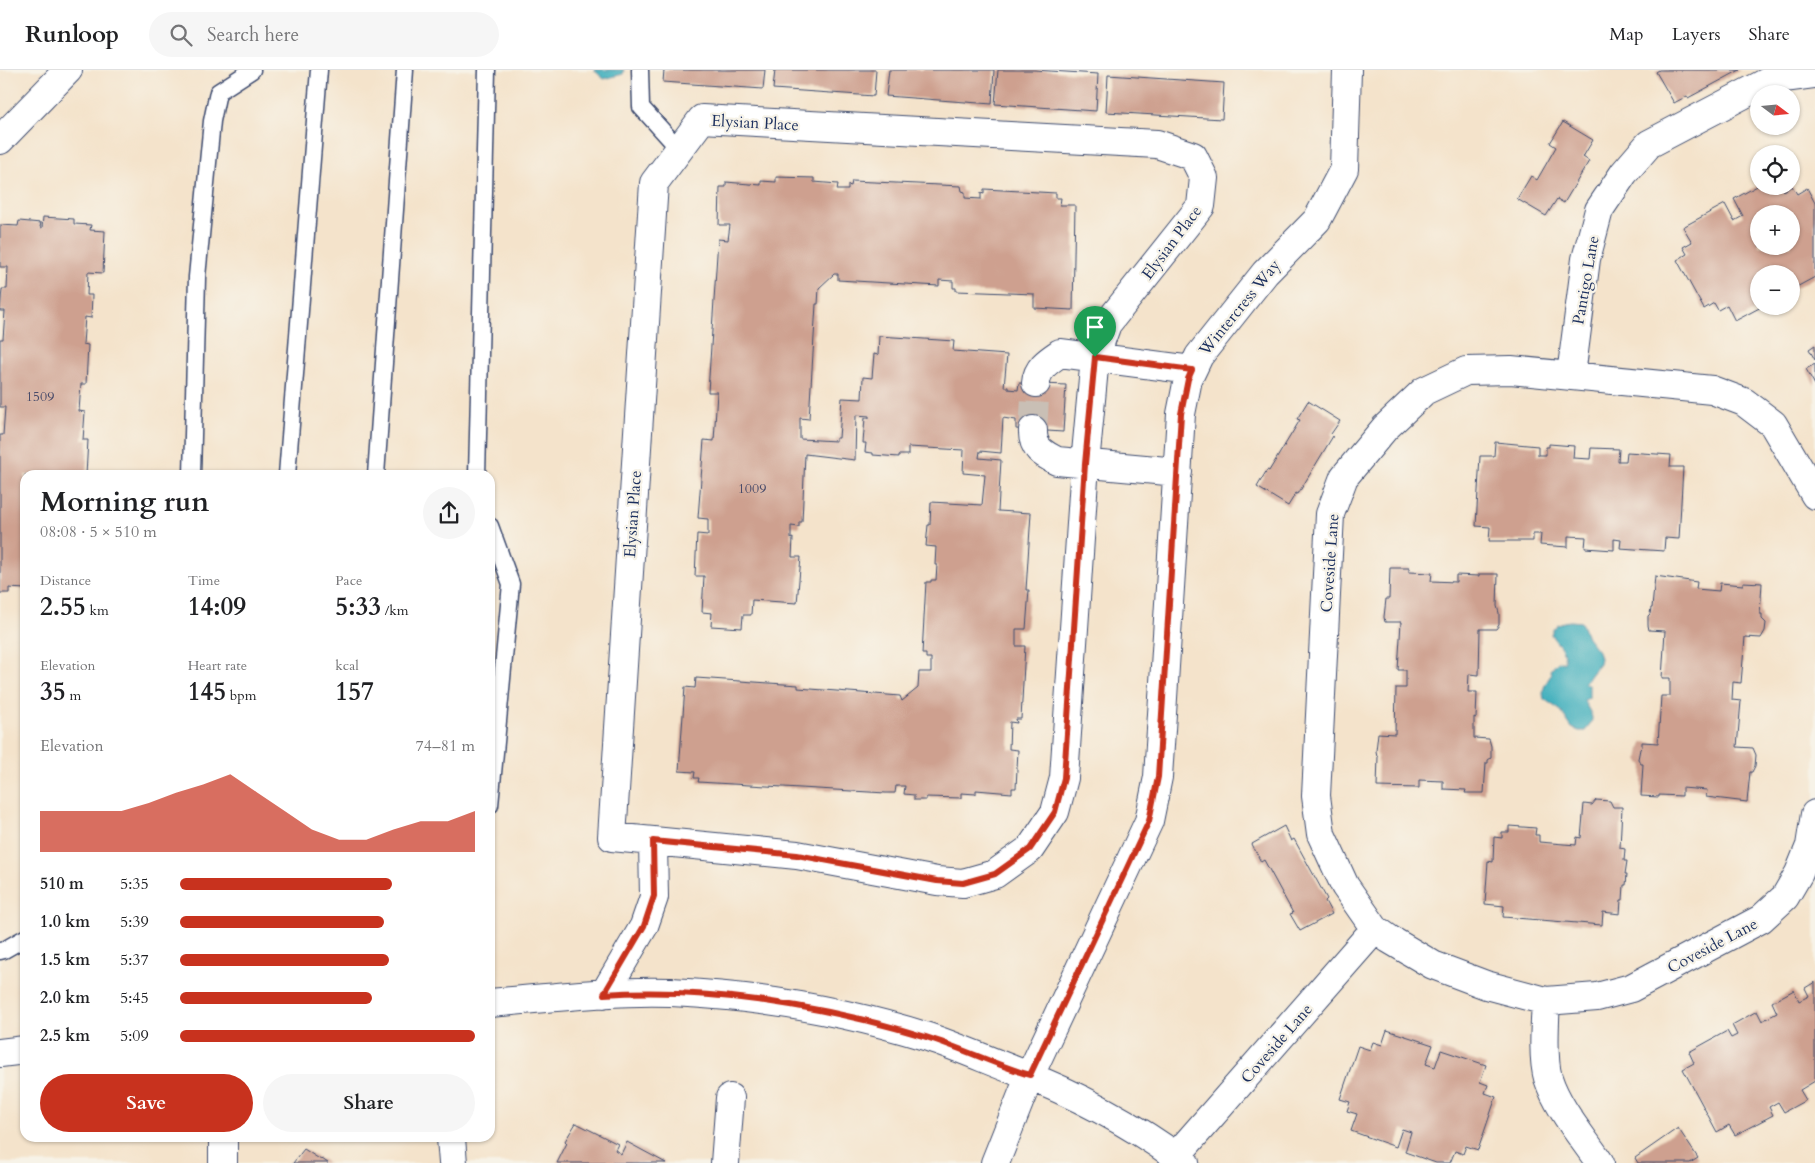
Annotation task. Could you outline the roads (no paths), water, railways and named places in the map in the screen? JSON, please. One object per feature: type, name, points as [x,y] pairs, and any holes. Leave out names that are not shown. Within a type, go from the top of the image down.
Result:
[{"type":"street","points":[[0,140],[67,70]]},
{"type":"street","name":"Wintercress Way","points":[[995,1163],[1030,1075],[1149,821],[1158,777],[1181,414],[1188,379],[1199,356],[1265,273],[1317,220],[1344,169],[1347,70]]},
{"type":"street","name":"Pantigo Lane","points":[[1571,375],[1586,259],[1599,210],[1624,173],[1649,144],[1771,80],[1815,74]]},
{"type":"street","name":"Elysian Place","points":[[702,119],[1157,144],[1193,156],[1204,178],[1201,206],[1107,324],[1095,357],[1085,464],[1064,778],[1055,812],[1030,849],[995,874],[963,883],[937,881],[797,855],[612,837],[654,183],[679,149],[702,119]]},
{"type":"street","points":[[1036,383],[1036,377],[1045,363],[1060,353],[1192,370]]},
{"type":"street","name":"Coveside Lane","points":[[1815,495],[1773,424],[1744,402],[1712,390],[1511,370],[1466,371],[1424,391],[1384,428],[1344,477],[1330,514],[1316,796],[1322,834],[1337,869],[1345,886],[1375,929],[1433,965],[1486,985],[1546,1001],[1597,997],[1631,988],[1762,919],[1785,897],[1798,873],[1810,846],[1815,814]]},
{"type":"street","points":[[1033,430],[1033,439],[1042,454],[1058,461],[1178,472]]},
{"type":"street","points":[[604,994],[644,926],[654,896],[653,841]]},
{"type":"street","name":"Coveside Lane","points":[[1181,1160],[1375,929]]},
{"type":"street","points":[[495,1003],[604,994],[672,992],[819,1009],[928,1037],[1030,1075],[1108,1113],[1181,1160]]},
{"type":"street","points":[[1546,1001],[1544,1036],[1547,1076],[1559,1103],[1600,1163]]},
{"type":"street","points":[[0,1053],[20,1051]]},
{"type":"street","points":[[725,1163],[730,1098]]},
{"type":"street","points":[[223,1142],[223,1163]]},
{"type":"street","points":[[451,1142],[452,1163]]},
{"type":"lane","points":[[192,470],[197,277],[212,121],[218,92],[253,70]]},
{"type":"lane","points":[[287,470],[319,70]]},
{"type":"lane","points":[[376,470],[405,70]]},
{"type":"lane","points":[[478,470],[487,70]]},
{"type":"lane","points":[[640,70],[641,107],[679,149]]},
{"type":"lane","points":[[495,552],[498,567],[511,584],[495,752]]},
{"type":"lane","points":[[0,951],[20,941]]},
{"type":"water","points":[[594,70],[624,70],[623,74],[604,79]]},
{"type":"water","points":[[1571,621],[1581,622],[1587,637],[1598,651],[1600,658],[1599,663],[1584,683],[1589,686],[1589,698],[1584,700],[1592,716],[1591,722],[1585,731],[1572,728],[1560,710],[1544,699],[1543,695],[1544,686],[1551,675],[1550,670],[1558,661],[1564,663],[1564,653],[1551,634],[1558,624]]},
{"type":"tunnel","points":[[1033,430],[1036,383]]}]
